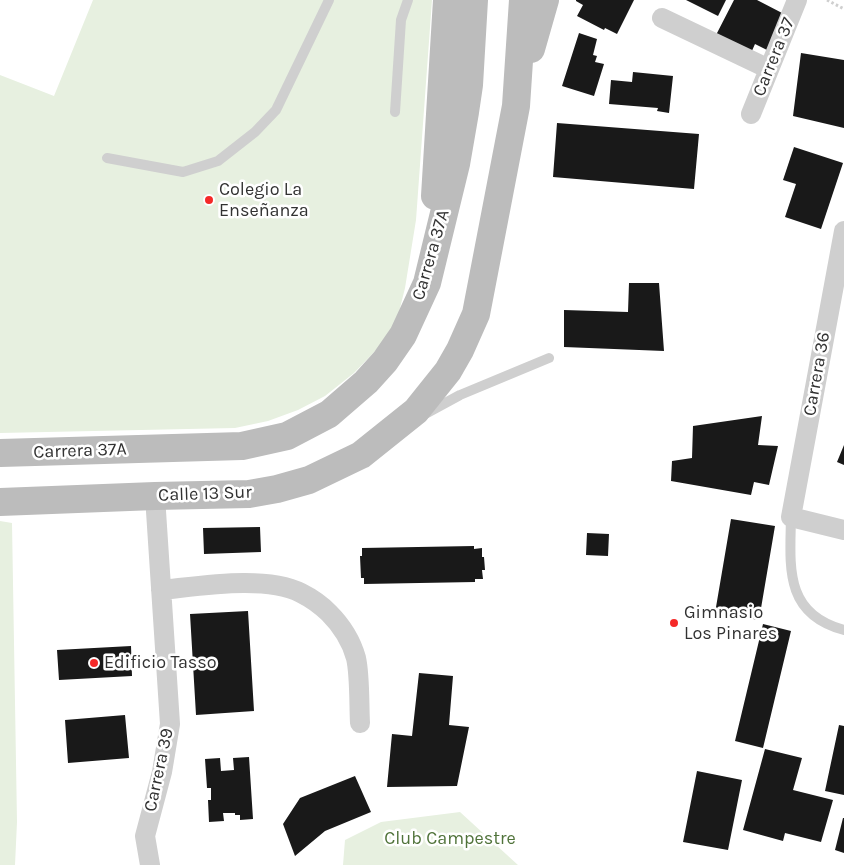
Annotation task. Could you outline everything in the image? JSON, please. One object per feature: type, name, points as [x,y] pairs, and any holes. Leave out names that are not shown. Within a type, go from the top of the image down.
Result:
[{"type":"street","points":[[433,258],[434,203],[447,0]]},
{"type":"street","name":"Carrera 37A","points":[[0,453],[242,446],[287,436],[329,414],[366,382],[385,361],[403,335],[427,283],[456,164],[469,85],[474,0]]},
{"type":"street","points":[[516,106],[523,0]]},
{"type":"street","points":[[449,389],[460,350],[476,314],[516,106],[545,0]]},
{"type":"street","name":"Carrera 37","points":[[750,114],[797,0]]},
{"type":"street","points":[[662,18],[769,69]]},
{"type":"street","name":"Carrera 36","points":[[791,517],[844,231]]},
{"type":"street","name":"Calle 13 Sur","points":[[0,502],[248,494],[277,489],[309,480],[361,455],[395,430],[416,411],[449,389]]},
{"type":"street","name":"Carrera 39","points":[[150,865],[145,836],[162,772],[170,724],[155,496]]},
{"type":"street","points":[[791,517],[844,530]]},
{"type":"street","points":[[161,590],[248,583],[278,585],[301,592],[320,605],[337,621],[349,638],[356,660],[360,723]]},
{"type":"lane","points":[[106,158],[183,172],[218,161],[255,132],[276,110],[329,0]]},
{"type":"lane","points":[[395,112],[401,20],[408,0]]},
{"type":"lane","points":[[449,389],[548,358]]},
{"type":"lane","points":[[791,517],[790,570],[796,594],[807,611],[833,627],[844,630]]},
{"type":"path","points":[[827,0],[844,9]]},
{"type":"green space","name":"Colegio La Enseñanza","points":[[93,0],[432,0],[416,220],[405,288],[397,320],[378,348],[354,373],[325,396],[298,410],[268,421],[235,428],[0,433],[0,75],[54,96]]},
{"type":"green space","points":[[0,521],[12,523],[17,822],[15,865],[0,865]]},
{"type":"green space","name":"Club Campestre","points":[[460,812],[518,865],[343,865],[345,840],[381,822]]},
{"type":"building","points":[[576,0],[634,0],[617,34],[605,28],[604,30],[577,16],[583,5]]},
{"type":"building","points":[[686,0],[726,0],[718,16]]},
{"type":"building","points":[[734,0],[757,0],[784,14],[771,52],[755,44],[751,53],[716,35]]},
{"type":"building","points":[[579,33],[597,39],[593,55],[597,56],[595,62],[604,64],[594,96],[562,86]]},
{"type":"building","points":[[801,53],[844,60],[844,128],[793,116]]},
{"type":"building","points":[[633,72],[673,76],[669,113],[657,111],[658,108],[609,104],[611,80],[632,82]]},
{"type":"building","points":[[557,123],[699,134],[694,189],[553,177]]},
{"type":"building","points":[[794,147],[843,163],[821,229],[785,217],[796,184],[783,180]]},
{"type":"building","points":[[629,283],[659,283],[664,351],[564,347],[564,310],[628,312]]},
{"type":"building","points":[[762,416],[758,445],[778,446],[769,485],[754,482],[751,495],[671,481],[672,461],[692,458],[693,426]]},
{"type":"building","points":[[844,445],[844,465],[837,462]]},
{"type":"building","points":[[731,519],[775,526],[759,620],[715,613]]},
{"type":"building","points":[[260,527],[261,552],[204,554],[203,528]]},
{"type":"building","points":[[587,533],[609,534],[608,556],[586,555]]},
{"type":"building","points":[[474,546],[474,549],[482,548],[485,570],[482,570],[483,579],[475,579],[475,582],[364,584],[364,578],[361,578],[360,556],[362,556],[362,548]]},
{"type":"building","points":[[248,611],[254,711],[196,715],[190,614]]},
{"type":"building","points":[[763,624],[791,631],[763,748],[735,741]]},
{"type":"building","name":"Edificio Tasso","points":[[131,646],[132,676],[59,680],[57,650]]},
{"type":"building","points":[[419,673],[453,676],[449,725],[469,727],[457,786],[387,787],[392,734],[412,736]]},
{"type":"building","points":[[125,715],[129,758],[68,763],[65,720]]},
{"type":"building","points":[[839,725],[844,726],[844,795],[825,791]]},
{"type":"building","points":[[765,749],[802,758],[793,790],[833,800],[821,842],[785,833],[783,841],[743,830]]},
{"type":"building","points":[[249,757],[253,819],[240,820],[240,815],[223,813],[224,821],[209,822],[208,800],[211,800],[211,788],[207,788],[205,759],[220,758],[221,771],[234,770],[233,758]]},
{"type":"building","points":[[697,771],[742,780],[728,850],[683,842]]},
{"type":"building","points":[[355,776],[371,812],[325,831],[295,856],[283,824],[300,798]]},
{"type":"building","points":[[844,818],[844,853],[835,850]]},
{"type":"place","name":"Colegio La Enseñanza","points":[[209,200]]},
{"type":"place","name":"Gimnasio Los Pinares","points":[[674,623]]},
{"type":"place","name":"Edificio Tasso","points":[[94,663]]}]
